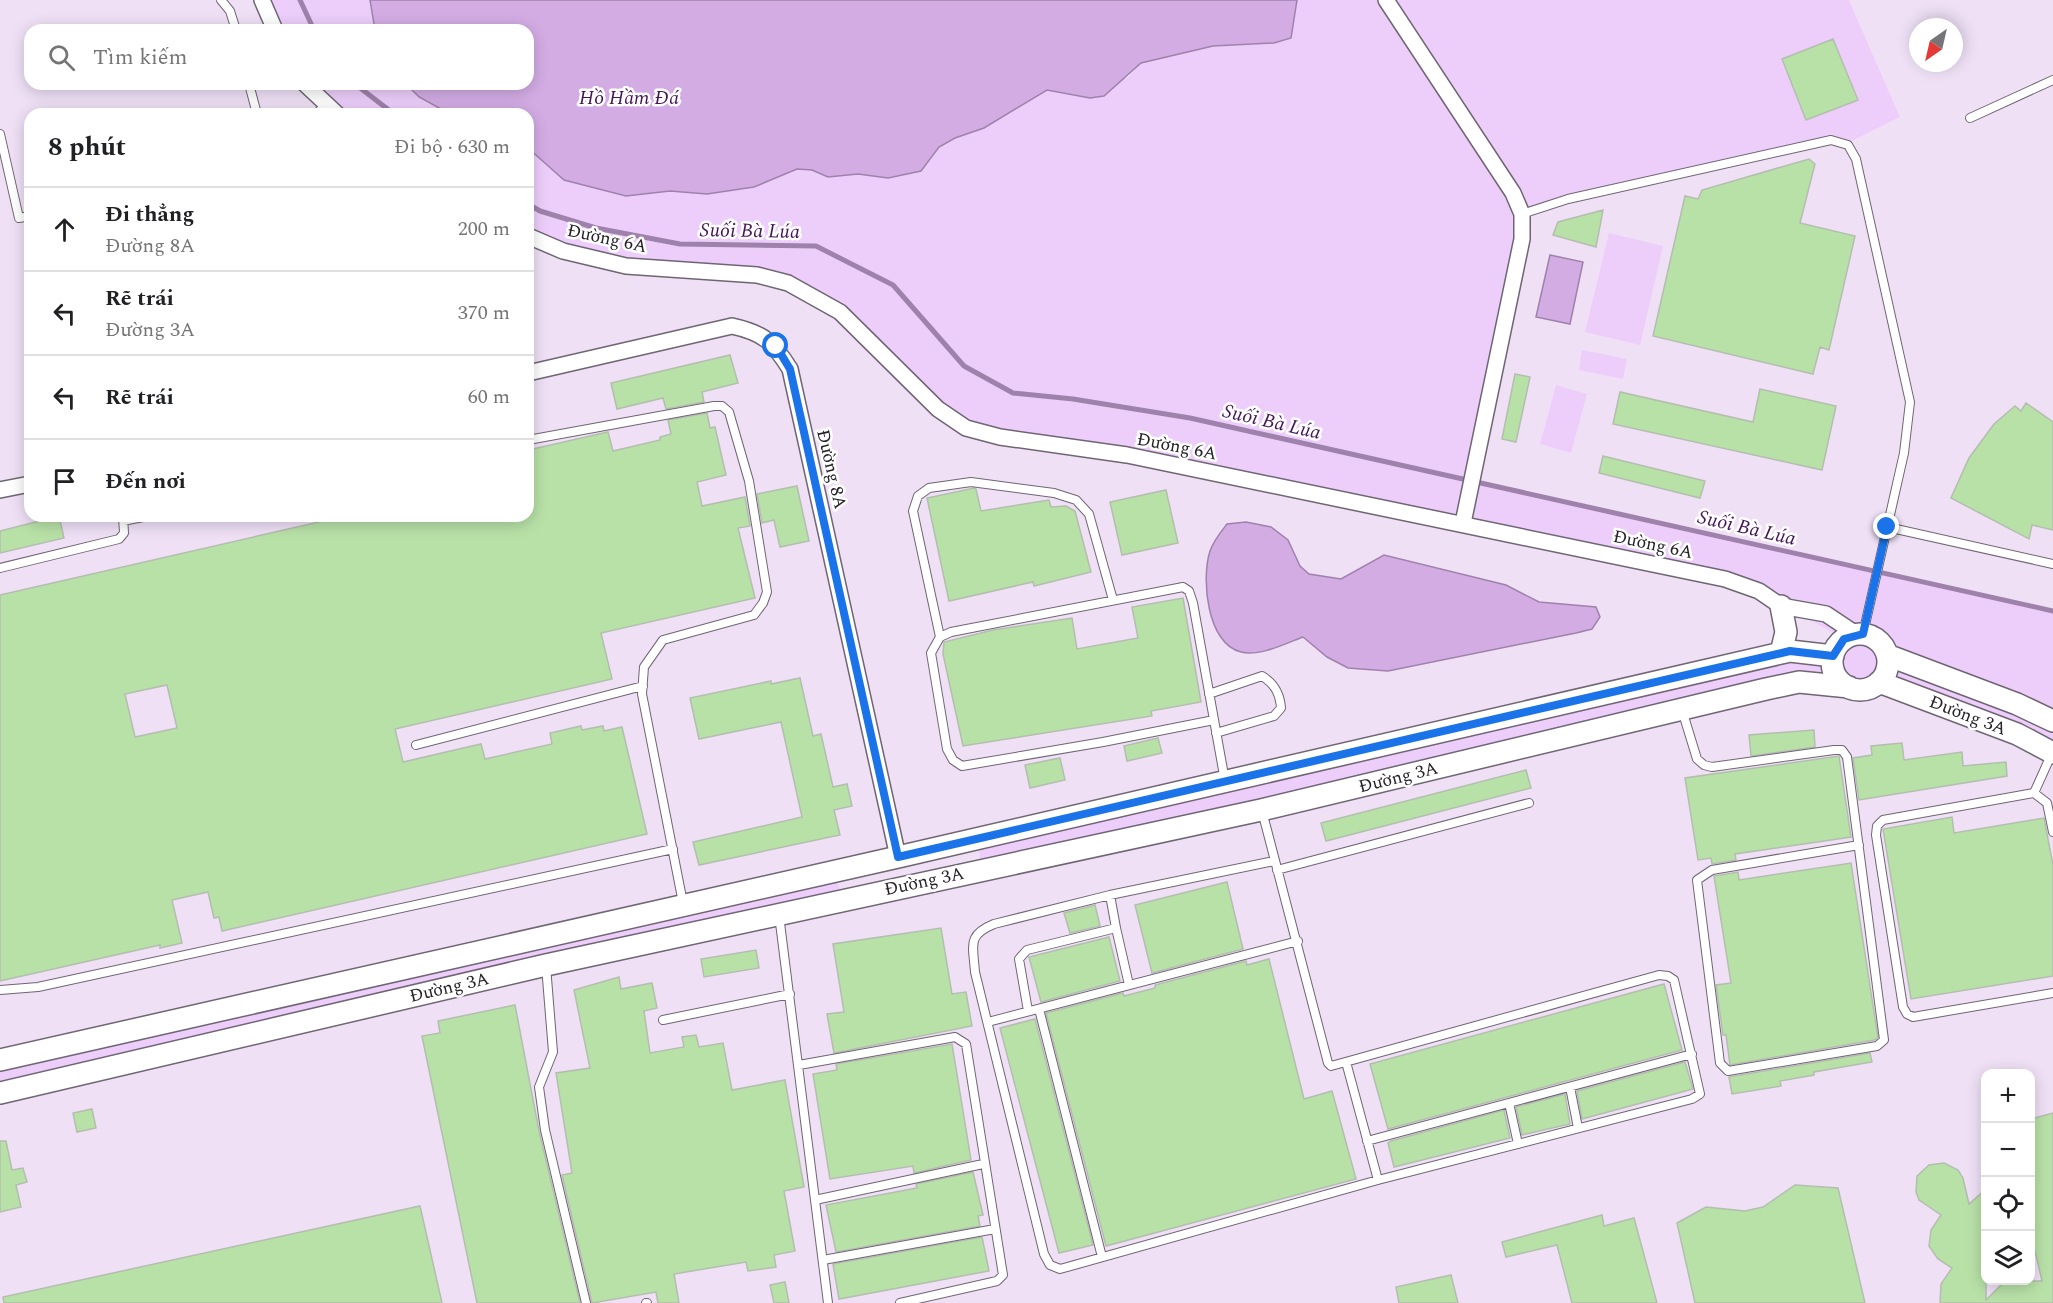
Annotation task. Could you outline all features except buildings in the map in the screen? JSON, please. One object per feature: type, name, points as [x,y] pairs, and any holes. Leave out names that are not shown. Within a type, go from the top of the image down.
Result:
[{"type":"street","points":[[262,0],[272,24]]},
{"type":"street","points":[[1386,0],[1512,193],[1522,214],[1522,239],[1463,523]]},
{"type":"street","points":[[310,90],[324,108]]},
{"type":"street","name":"Đường 6A","points":[[534,239],[563,251],[626,266],[757,275],[788,283],[840,312],[938,410],[966,428],[1000,437],[1126,455],[1463,523],[1742,584],[1781,606],[1826,614],[1860,634]]},
{"type":"street","name":"Đường 8A","points":[[534,372],[732,326],[756,331],[776,346],[790,369],[898,857]]},
{"type":"street","points":[[0,490],[24,485]]},
{"type":"street","points":[[1781,606],[1786,632],[1782,653]]},
{"type":"street","points":[[1860,634],[1879,640],[1887,655],[1887,670],[1879,682],[1865,689],[1849,687],[1835,674],[1833,656],[1844,639],[1860,634]]},
{"type":"street","name":"Đường 3A","points":[[0,1060],[898,857],[1790,651],[1833,656]]},
{"type":"street","name":"Đường 3A","points":[[1887,655],[2017,704],[2053,721]]},
{"type":"street","name":"Đường 3A","points":[[0,1093],[546,965],[905,885],[1261,810],[1681,708],[1799,682],[1849,687]]},
{"type":"street","name":"Đường 3A","points":[[1879,682],[2017,734],[2053,753]]},
{"type":"street","points":[[898,857],[905,885]]},
{"type":"lane","points":[[221,0],[230,10],[234,24]]},
{"type":"lane","points":[[1970,118],[2053,80]]},
{"type":"lane","points":[[251,90],[255,108]]},
{"type":"lane","points":[[0,134],[19,218],[24,217]]},
{"type":"lane","points":[[1522,214],[1568,199],[1831,140],[1848,145],[1856,159],[1911,402],[1905,443],[1873,595],[1860,634]]},
{"type":"lane","points":[[534,439],[714,406],[723,406],[729,412],[749,481],[767,592],[764,603],[754,615],[663,640],[644,667],[643,686],[683,904]]},
{"type":"lane","points":[[1113,600],[1089,514],[1076,500],[1054,493],[971,482],[929,488],[918,496],[912,511],[940,637],[931,653],[947,749],[952,760],[962,766],[1214,720]]},
{"type":"lane","points":[[0,568],[119,539],[124,533],[123,522]]},
{"type":"lane","points":[[1887,527],[2053,564]]},
{"type":"lane","points":[[940,637],[1183,587],[1189,591],[1193,603],[1225,782]]},
{"type":"lane","points":[[1209,694],[1262,676],[1271,681],[1280,697],[1281,708],[1274,716],[1216,733]]},
{"type":"lane","points":[[416,745],[643,686]]},
{"type":"lane","points":[[1681,708],[1697,759],[1704,765],[1712,767],[1842,750],[1847,757],[1859,845],[1884,1040],[1877,1046],[1728,1071],[1720,1063],[1697,880],[1712,870],[1859,845]]},
{"type":"lane","points":[[2034,793],[2053,753]]},
{"type":"lane","points":[[2053,832],[2048,803],[2034,793],[1883,820],[1877,826],[1876,836],[1903,1007],[1907,1014],[1913,1017],[2053,993]]},
{"type":"lane","points":[[1277,870],[1529,803]]},
{"type":"lane","points":[[1261,810],[1298,941],[1328,1063],[1331,1066],[1659,975],[1668,976],[1674,980],[1700,1094],[1692,1099],[1378,1180],[1060,1269],[1050,1266],[1044,1254],[975,972],[973,940],[979,930],[1110,895],[1274,861]]},
{"type":"lane","points":[[0,990],[38,987],[673,849]]},
{"type":"lane","points":[[1110,895],[1129,985]]},
{"type":"lane","points":[[779,914],[828,1303]]},
{"type":"lane","points":[[1028,1011],[1019,959],[1022,954],[1027,950],[1116,928]]},
{"type":"lane","points":[[988,1022],[1298,941]]},
{"type":"lane","points":[[546,965],[553,1052],[539,1087],[546,1130],[586,1303]]},
{"type":"lane","points":[[663,1020],[790,994]]},
{"type":"lane","points":[[1039,1009],[1102,1257]]},
{"type":"lane","points":[[799,1065],[955,1037],[962,1039],[966,1044],[983,1164],[1003,1275],[1001,1279],[900,1303]]},
{"type":"lane","points":[[1367,1141],[1692,1054]]},
{"type":"lane","points":[[1346,1062],[1378,1180]]},
{"type":"lane","points":[[1570,1087],[1578,1128]]},
{"type":"lane","points":[[1509,1103],[1518,1144]]},
{"type":"lane","points":[[815,1200],[983,1164]]},
{"type":"lane","points":[[823,1260],[995,1229]]},
{"type":"shaded area","points":[[0,0],[300,0],[311,24],[24,24],[24,90],[363,90],[386,108],[24,108],[24,522],[534,522],[534,204],[1528,242],[1528,216],[1573,203],[1831,143],[1845,148],[1853,161],[1906,402],[1898,462],[1874,569],[1881,571],[1908,453],[1915,401],[1860,158],[1850,142],[1900,117],[1849,0],[2053,0],[2053,611],[1882,572],[1869,625],[1887,635],[1895,647],[2053,710],[2053,1303],[0,1303]]},
{"type":"shaded area","points":[[268,0],[370,0],[374,24],[279,24]]},
{"type":"shaded area","points":[[1297,0],[1849,0],[1900,117],[1850,142],[1831,135],[1526,209],[1518,227],[1467,479],[1874,570],[1862,624],[1851,625],[1835,634],[1727,573],[1127,449],[1000,431],[968,423],[942,404],[845,308],[791,277],[625,259],[565,245],[534,232],[534,153],[565,180],[626,196],[670,191],[707,194],[754,187],[797,169],[812,170],[828,177],[858,174],[888,178],[928,163],[939,147],[955,138],[984,128],[1047,90],[1090,98],[1128,77],[1141,63],[1213,46],[1274,43]]},
{"type":"shaded area","points":[[319,90],[412,90],[419,97],[439,108],[339,108]]},
{"type":"shaded area","points":[[1609,233],[1663,246],[1640,345],[1585,332]]},
{"type":"shaded area","points":[[1582,350],[1627,359],[1623,379],[1579,370]]},
{"type":"shaded area","points":[[1556,385],[1587,394],[1571,453],[1540,444]]},
{"type":"shaded area","points":[[1881,571],[2053,611],[2053,710],[1895,647],[1887,635],[1869,625]]},
{"type":"shaded area","points":[[1860,644],[1873,649],[1878,662],[1873,675],[1860,680],[1847,675],[1842,662],[1847,649]]},
{"type":"shaded area","points":[[1791,661],[1822,665],[1825,675],[1797,673],[1675,699],[1260,800],[980,859],[979,849]]},
{"type":"shaded area","points":[[1898,669],[2013,713],[2053,732],[2053,742],[2021,725],[1894,677]]},
{"type":"shaded area","points":[[837,880],[840,890],[545,955],[0,1081],[0,1070]]},
{"type":"water","name":"Hồ Hầm Đá","points":[[370,0],[1297,0],[1291,38],[1274,43],[1213,46],[1141,63],[1104,96],[1090,98],[1047,90],[984,128],[955,138],[939,147],[921,171],[888,178],[858,174],[828,177],[812,170],[797,169],[754,187],[707,194],[670,191],[626,196],[564,180],[534,153],[534,108],[439,108],[419,97],[412,90],[534,90],[534,24],[374,24]]},
{"type":"water","points":[[1550,255],[1583,262],[1570,324],[1536,317]]},
{"type":"water","points":[[1246,522],[1271,527],[1288,540],[1300,566],[1309,574],[1341,579],[1384,555],[1506,585],[1539,602],[1596,607],[1600,617],[1592,629],[1388,671],[1348,668],[1327,657],[1303,637],[1256,653],[1241,652],[1230,647],[1214,624],[1209,609],[1206,577],[1207,563],[1213,543],[1227,524]]},
{"type":"waterway","name":"Suối Bà Lúa","points":[[300,0],[311,24]]},
{"type":"waterway","name":"Suối Bà Lúa","points":[[363,90],[386,108]]},
{"type":"waterway","name":"Suối Bà Lúa","points":[[534,208],[596,228],[680,244],[816,246],[893,285],[964,366],[1013,393],[1073,399],[1190,418],[2053,611]]},
{"type":"route","points":[[776,346],[790,369],[898,857],[1677,679],[1790,651],[1833,656],[1844,639],[1863,634],[1887,527]]}]
